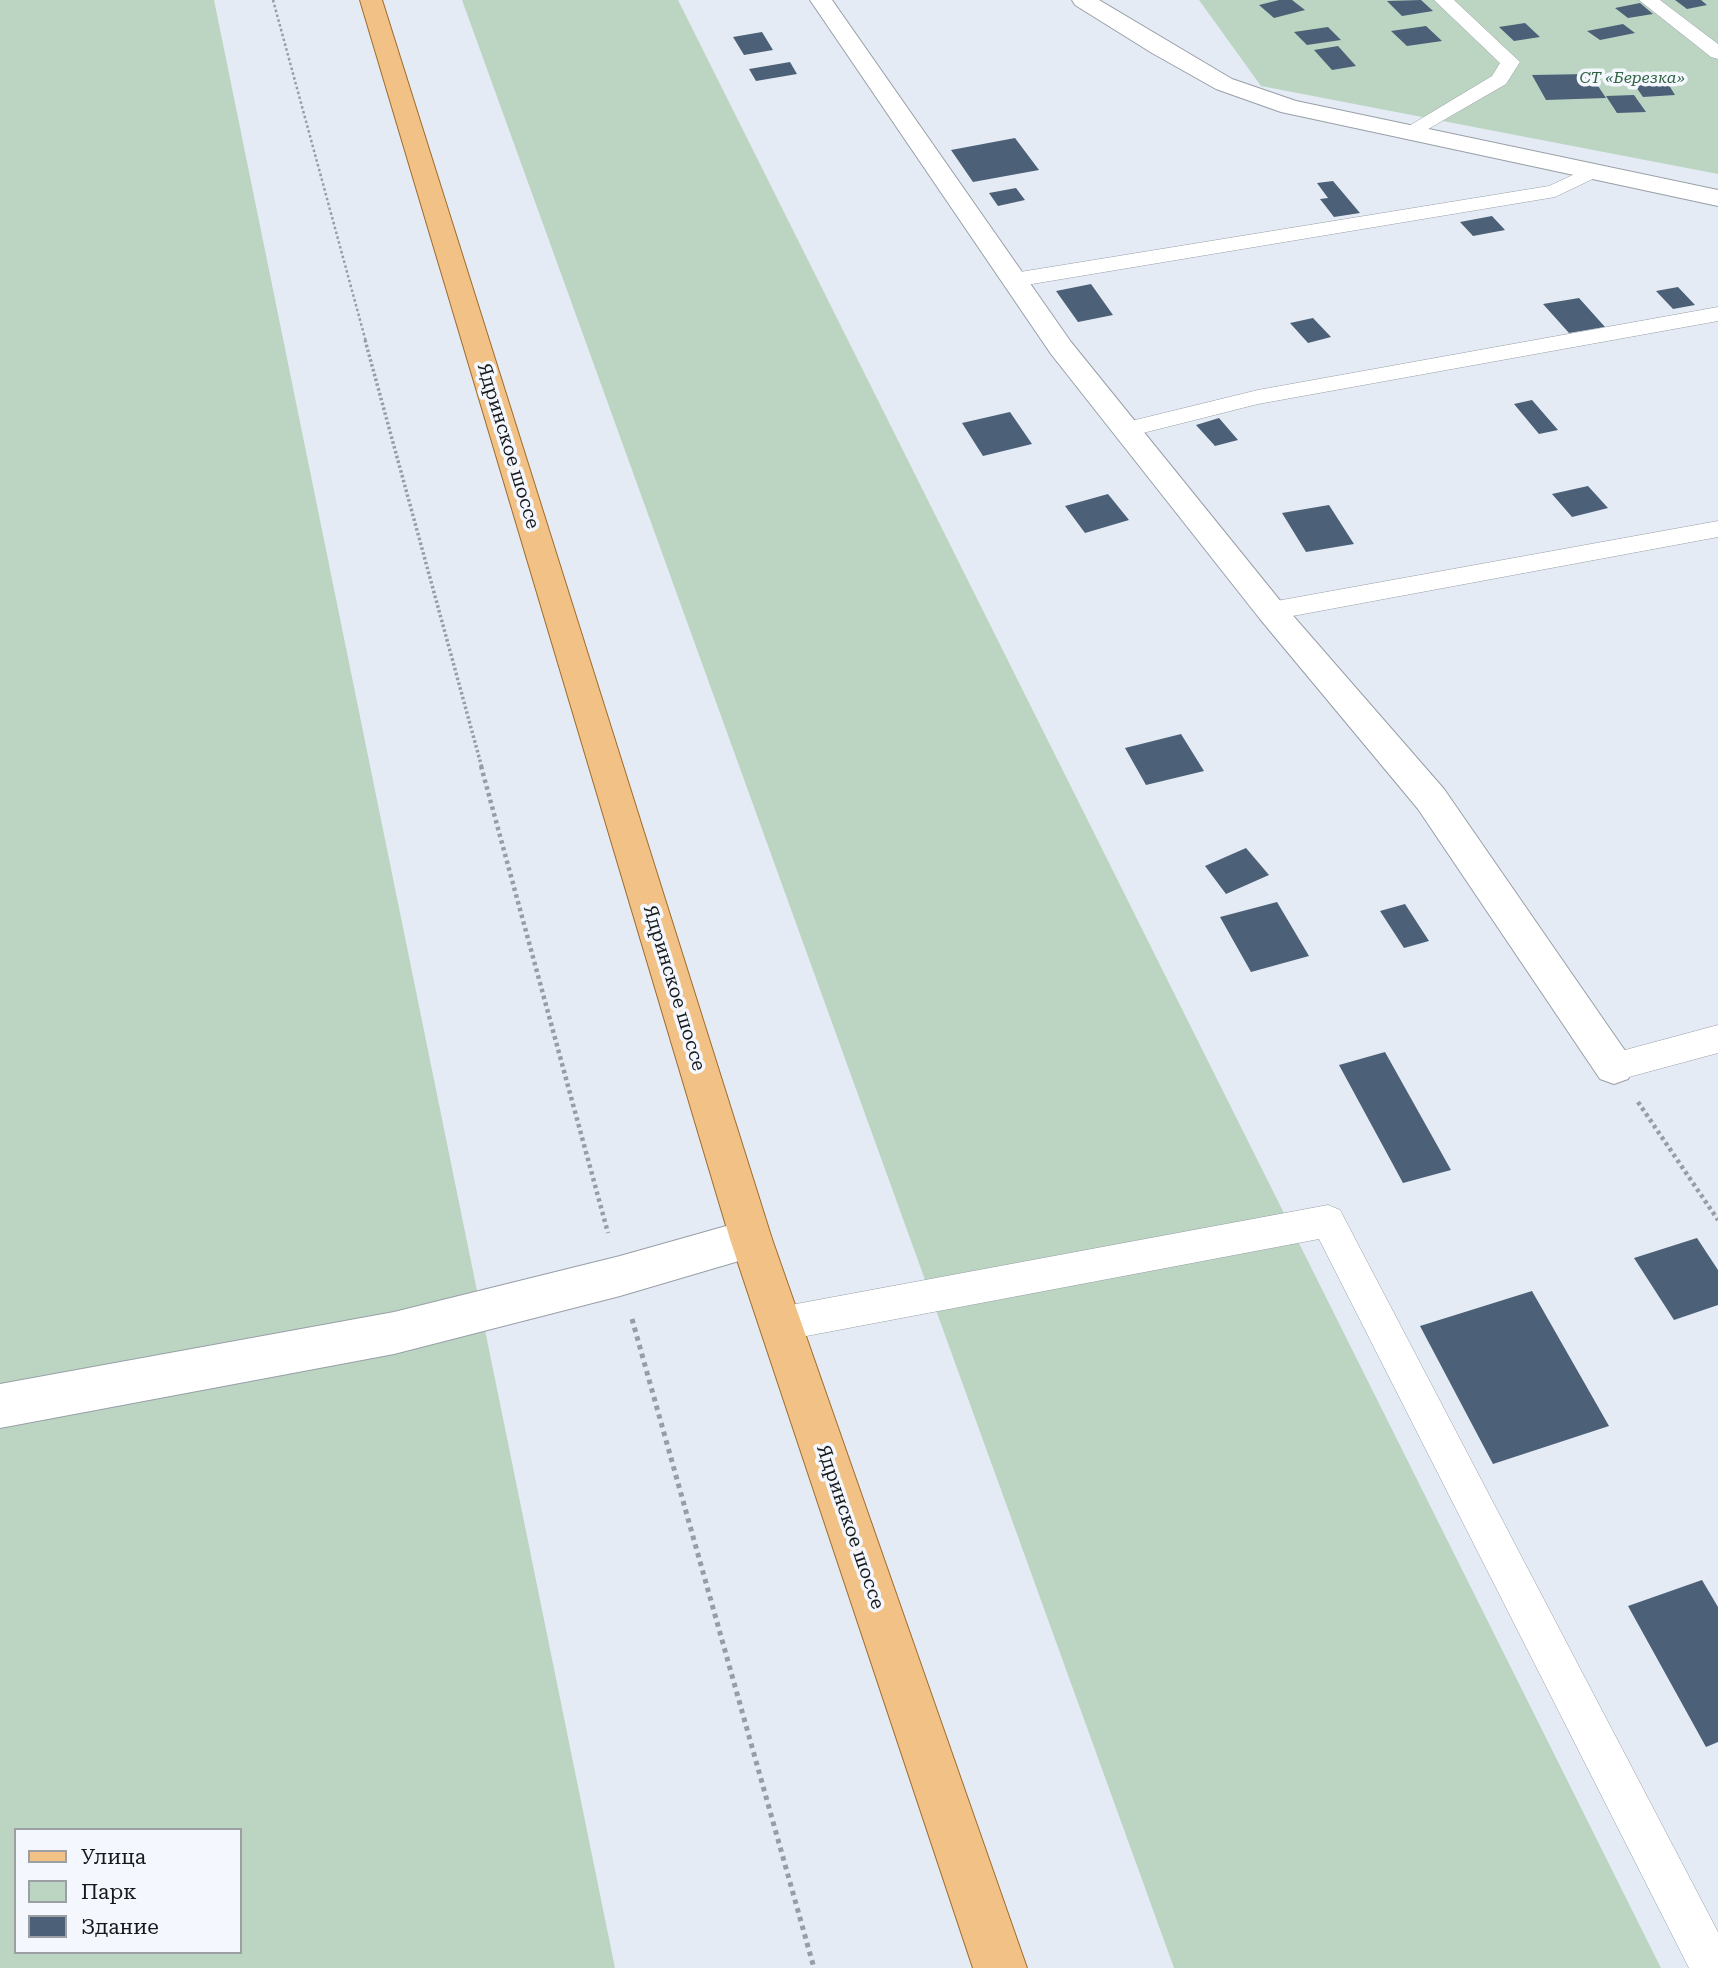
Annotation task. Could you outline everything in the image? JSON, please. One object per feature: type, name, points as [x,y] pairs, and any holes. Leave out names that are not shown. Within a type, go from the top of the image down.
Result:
[{"type":"main road","name":"Ядринское шоссе","points":[[371,0],[751,1240],[1000,1968]]},
{"type":"street","points":[[821,0],[1061,348],[1271,611],[1431,799],[1614,1067]]},
{"type":"street","points":[[1083,0],[1224,84],[1290,107],[1718,198]]},
{"type":"street","points":[[0,1405],[394,1333],[751,1240]]},
{"type":"lane","points":[[1411,133],[1499,80],[1510,62],[1443,0]]},
{"type":"lane","points":[[1648,0],[1718,53]]},
{"type":"lane","points":[[1014,280],[1555,191],[1594,172]]},
{"type":"lane","points":[[1127,429],[1258,397],[1718,314]]},
{"type":"lane","points":[[1271,611],[1718,530]]},
{"type":"lane","points":[[1614,1067],[1718,1039]]},
{"type":"lane","points":[[780,1324],[1328,1221],[1713,1968]]},
{"type":"path","points":[[273,0],[620,1276],[814,1968]]},
{"type":"path","points":[[1614,1067],[1718,1220]]},
{"type":"green space","points":[[0,0],[214,0],[615,1968],[0,1968]]},
{"type":"green space","points":[[462,0],[678,0],[1661,1968],[1174,1968]]},
{"type":"green space","name":"СТ «Березка»","points":[[1199,0],[1718,0],[1718,174],[1261,86]]},
{"type":"building","points":[[1292,0],[1305,10],[1274,18],[1259,5]]},
{"type":"building","points":[[1421,0],[1433,11],[1402,16],[1387,1]]},
{"type":"building","points":[[1675,0],[1701,0],[1707,5],[1687,9]]},
{"type":"building","points":[[1640,3],[1653,14],[1628,18],[1615,8]]},
{"type":"building","points":[[1525,23],[1540,37],[1514,41],[1499,27]]},
{"type":"building","points":[[1623,24],[1635,33],[1600,40],[1587,31]]},
{"type":"building","points":[[1426,26],[1442,41],[1407,46],[1391,31]]},
{"type":"building","points":[[1328,27],[1341,40],[1307,45],[1294,32]]},
{"type":"building","points":[[762,32],[773,50],[744,55],[733,37]]},
{"type":"building","points":[[1338,46],[1356,66],[1332,70],[1314,50]]},
{"type":"building","points":[[790,62],[797,74],[756,81],[749,69]]},
{"type":"building","points":[[1590,74],[1606,98],[1546,100],[1532,75]]},
{"type":"building","points":[[1667,82],[1675,95],[1643,97],[1634,84]]},
{"type":"building","points":[[1634,95],[1646,112],[1617,113],[1606,96]]},
{"type":"building","points":[[1015,138],[1039,170],[973,182],[951,150]]},
{"type":"building","points":[[1333,181],[1360,213],[1334,217],[1320,199],[1328,198],[1317,183]]},
{"type":"building","points":[[1016,188],[1025,200],[998,206],[989,193]]},
{"type":"building","points":[[1492,216],[1505,230],[1473,236],[1460,222]]},
{"type":"building","points":[[1091,284],[1113,315],[1078,322],[1056,291]]},
{"type":"building","points":[[1678,287],[1695,305],[1673,309],[1656,291]]},
{"type":"building","points":[[1579,298],[1605,327],[1569,333],[1543,304]]},
{"type":"building","points":[[1313,318],[1331,337],[1308,343],[1290,323]]},
{"type":"building","points":[[1532,400],[1558,430],[1539,434],[1514,404]]},
{"type":"building","points":[[1010,412],[1032,444],[983,456],[962,423]]},
{"type":"building","points":[[1219,418],[1238,440],[1215,446],[1196,425]]},
{"type":"building","points":[[1588,486],[1608,508],[1572,517],[1552,494]]},
{"type":"building","points":[[1108,494],[1129,520],[1085,533],[1065,506]]},
{"type":"building","points":[[1329,505],[1354,544],[1306,552],[1282,513]]},
{"type":"building","points":[[1181,734],[1204,771],[1146,785],[1125,748]]},
{"type":"building","points":[[1246,848],[1269,875],[1226,894],[1205,866]]},
{"type":"building","points":[[1277,902],[1309,956],[1251,972],[1220,917]]},
{"type":"building","points":[[1405,904],[1429,941],[1404,948],[1380,911]]},
{"type":"building","points":[[1385,1052],[1451,1170],[1403,1183],[1339,1065]]},
{"type":"building","points":[[1697,1238],[1718,1270],[1718,1305],[1674,1320],[1634,1258]]},
{"type":"building","points":[[1532,1291],[1609,1426],[1493,1464],[1420,1326]]},
{"type":"building","points":[[1702,1580],[1718,1607],[1718,1742],[1706,1747],[1628,1606]]}]
